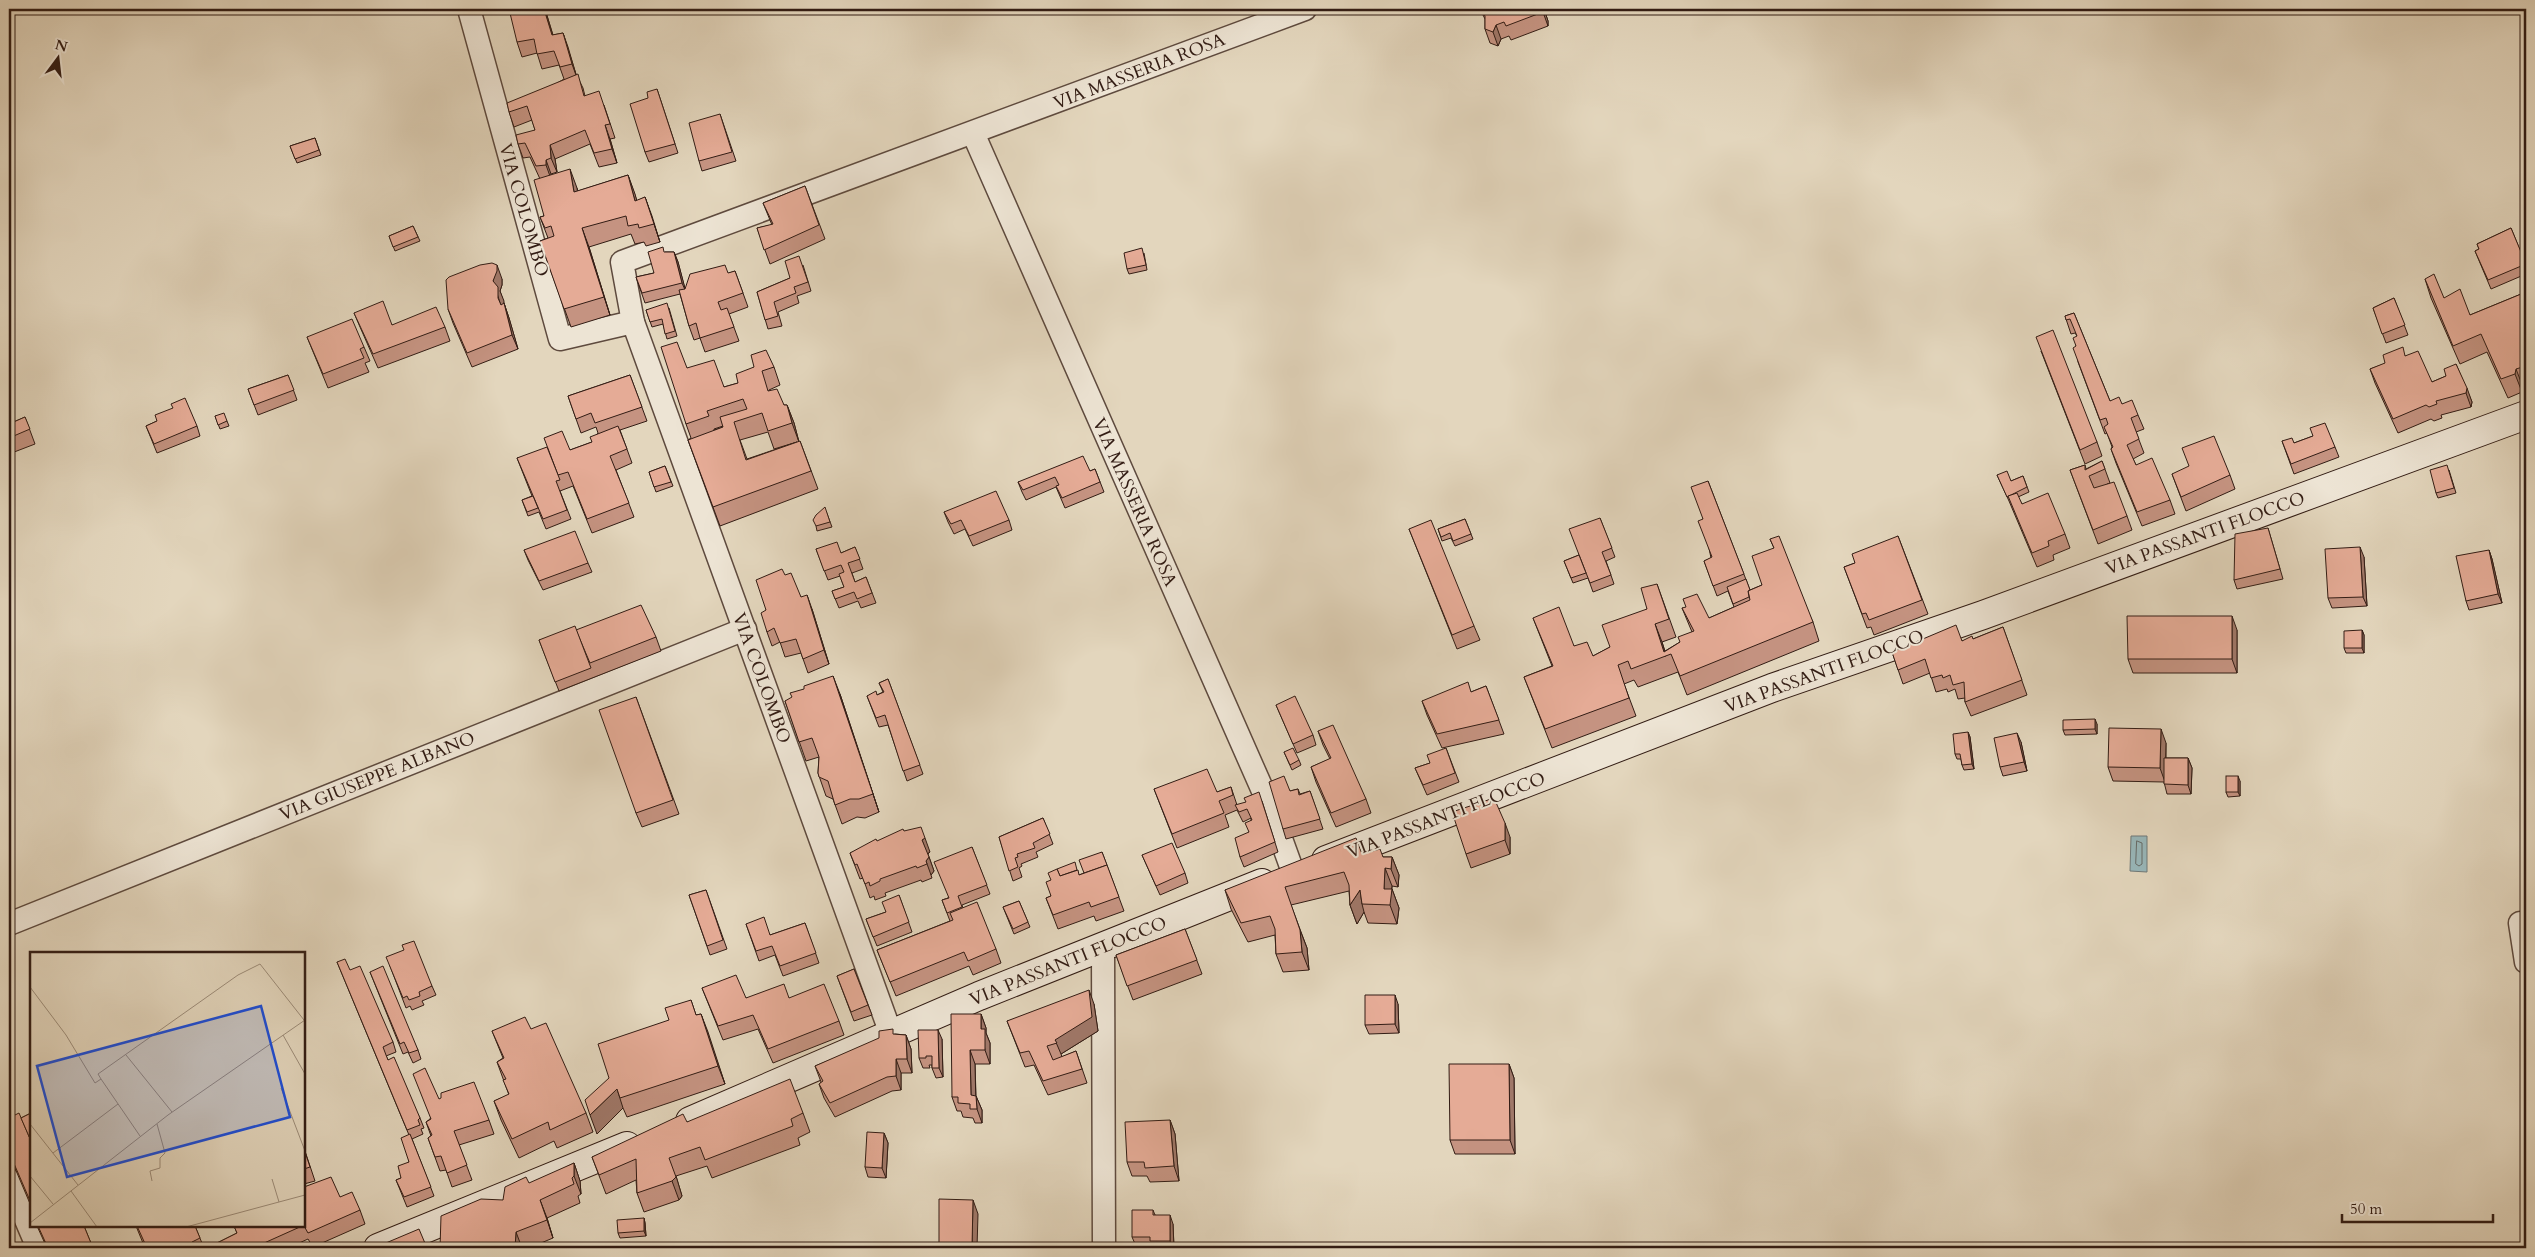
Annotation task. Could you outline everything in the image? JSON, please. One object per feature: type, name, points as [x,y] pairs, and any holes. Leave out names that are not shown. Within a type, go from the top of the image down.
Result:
[{"type":"main road","name":"VIA PASSANTI FLOCCO","points":[[378,1248],[661,1133],[978,996],[1103,948],[1246,888],[1523,786],[1772,688],[1983,615],[2526,415]]},
{"type":"street","name":"VIA COLOMBO","points":[[469,9],[560,339],[633,322]]},
{"type":"street","name":"VIA MASSERIA ROSA","points":[[751,216],[1305,9]]},
{"type":"street","name":"VIA MASSERIA ROSA","points":[[973,133],[1267,800],[1292,872]]},
{"type":"street","name":"VIA COLOMBO","points":[[751,216],[622,262],[633,322],[891,1034]]},
{"type":"street","name":"VIA GIUSEPPE ALBANO","points":[[9,924],[744,629]]},
{"type":"street","points":[[2520,923],[2526,962]]},
{"type":"street","points":[[1103,948],[1104,1248]]},
{"type":"street","points":[[9,1180],[38,1248]]},
{"type":"water","points":[[2131,836],[2147,836],[2147,872],[2130,871]]},
{"type":"building","points":[[509,9],[544,9],[552,35],[563,33],[572,64],[560,67],[554,51],[537,54],[534,39],[517,42]]},
{"type":"building","points":[[1481,9],[1543,9],[1543,12],[1506,26],[1504,22],[1496,25],[1493,32],[1485,29],[1485,16]]},
{"type":"building","points":[[578,74],[584,96],[599,91],[610,124],[605,125],[612,149],[594,153],[585,130],[550,145],[551,158],[546,160],[546,165],[536,166],[525,143],[518,144],[516,135],[535,130],[527,106],[509,112],[507,103]]},
{"type":"building","points":[[657,89],[675,144],[645,152],[630,104],[648,98],[647,92]]},
{"type":"building","points":[[720,114],[732,152],[699,161],[689,123]]},
{"type":"building","points":[[315,138],[319,150],[295,159],[290,146]]},
{"type":"building","points":[[570,169],[574,192],[628,175],[635,201],[645,197],[654,224],[639,228],[638,224],[628,226],[626,216],[582,228],[604,297],[564,309],[540,241],[554,236],[551,226],[545,228],[540,217],[544,216],[534,180]]},
{"type":"building","points":[[805,186],[819,225],[764,250],[757,228],[773,224],[763,203]]},
{"type":"building","points":[[413,226],[418,237],[393,247],[389,236]]},
{"type":"building","points":[[2511,228],[2526,264],[2488,280],[2475,251],[2479,249],[2477,244]]},
{"type":"building","points":[[663,247],[664,252],[674,252],[682,283],[642,293],[636,277],[654,273],[648,252]]},
{"type":"building","points":[[1142,248],[1146,265],[1127,269],[1124,253]]},
{"type":"building","points":[[799,256],[808,282],[794,287],[796,293],[774,302],[778,316],[765,320],[757,292],[790,278],[785,261]]},
{"type":"building","points":[[492,263],[497,265],[493,281],[498,287],[498,298],[501,305],[504,303],[512,335],[467,353],[448,309],[446,280],[449,277],[480,265]]},
{"type":"building","points":[[725,265],[728,273],[735,271],[743,293],[718,302],[721,310],[727,308],[734,327],[700,338],[696,323],[689,326],[679,290],[685,289],[690,274]]},
{"type":"building","points":[[2434,274],[2444,298],[2460,289],[2470,315],[2526,292],[2526,366],[2516,369],[2515,374],[2501,379],[2481,334],[2453,346],[2425,279]]},
{"type":"building","points":[[2394,298],[2405,325],[2382,334],[2373,308]]},
{"type":"building","points":[[383,301],[392,325],[436,307],[445,327],[373,354],[354,313]]},
{"type":"building","points":[[667,303],[675,331],[665,334],[662,319],[650,322],[646,310]]},
{"type":"building","points":[[2074,313],[2110,401],[2119,397],[2122,404],[2132,400],[2138,415],[2131,418],[2139,439],[2127,445],[2136,465],[2152,458],[2170,500],[2137,512],[2111,449],[2113,447],[2104,427],[2108,424],[2106,418],[2100,420],[2073,348],[2076,346],[2073,338],[2077,336],[2070,319],[2066,320],[2065,316]]},
{"type":"building","points":[[352,319],[364,347],[360,349],[364,358],[323,374],[307,337]]},
{"type":"building","points":[[2053,330],[2097,442],[2080,450],[2036,337]]},
{"type":"building","points":[[677,342],[687,368],[714,360],[724,387],[738,383],[736,374],[754,367],[751,355],[766,350],[774,367],[762,371],[768,391],[777,389],[784,405],[787,405],[792,423],[768,431],[762,413],[734,422],[746,460],[800,441],[811,471],[713,507],[688,440],[723,427],[720,417],[747,409],[743,399],[707,411],[709,416],[686,424],[661,347]]},
{"type":"building","points":[[2403,347],[2405,356],[2418,351],[2432,382],[2446,376],[2444,369],[2456,364],[2467,388],[2466,393],[2436,401],[2437,404],[2429,407],[2426,405],[2393,419],[2370,369],[2385,363],[2383,355]]},
{"type":"building","points":[[288,375],[294,390],[254,405],[248,389]]},
{"type":"building","points":[[630,375],[642,407],[595,423],[591,413],[576,419],[568,396]]},
{"type":"building","points":[[185,398],[197,426],[154,444],[146,426],[157,421],[155,415],[173,408],[171,404]]},
{"type":"building","points":[[224,413],[227,421],[218,425],[215,416]]},
{"type":"building","points":[[25,417],[30,429],[9,438],[9,424]]},
{"type":"building","points":[[2325,423],[2335,447],[2291,464],[2282,441],[2292,438],[2294,443],[2313,436],[2310,428]]},
{"type":"building","points":[[618,426],[627,449],[610,456],[629,503],[587,519],[568,472],[558,475],[544,438],[562,431],[570,450],[592,442],[590,437]]},
{"type":"building","points":[[2214,436],[2230,475],[2181,497],[2172,474],[2189,466],[2182,448]]},
{"type":"building","points":[[547,447],[560,480],[556,481],[567,510],[543,519],[517,458]]},
{"type":"building","points":[[1083,456],[1090,471],[1095,469],[1100,482],[1062,498],[1056,486],[1059,485],[1055,477],[1023,490],[1018,482]]},
{"type":"building","points":[[2102,461],[2105,469],[2089,476],[2094,488],[2114,482],[2127,516],[2093,530],[2070,470],[2085,465],[2085,470]]},
{"type":"building","points":[[2447,465],[2454,488],[2436,493],[2430,470]]},
{"type":"building","points":[[665,466],[671,482],[654,487],[649,472]]},
{"type":"building","points":[[2007,471],[2011,481],[2023,476],[2027,487],[2007,497],[1997,475]]},
{"type":"building","points":[[1708,481],[1744,574],[1713,586],[1704,561],[1712,557],[1698,521],[1703,519],[1691,487]]},
{"type":"building","points":[[996,491],[1009,520],[969,536],[961,520],[951,524],[944,512]]},
{"type":"building","points":[[2017,493],[2022,504],[2048,493],[2065,534],[2048,541],[2049,546],[2032,553],[2008,496]]},
{"type":"building","points":[[533,496],[538,508],[527,512],[522,500]]},
{"type":"building","points":[[825,507],[830,522],[816,526],[813,520]]},
{"type":"building","points":[[1600,518],[1612,548],[1602,552],[1611,575],[1590,583],[1569,529]]},
{"type":"building","points":[[1465,519],[1471,534],[1453,541],[1450,533],[1441,537],[1438,529]]},
{"type":"building","points":[[1431,520],[1474,626],[1452,635],[1409,529]]},
{"type":"building","points":[[2268,528],[2280,569],[2234,580],[2235,534]]},
{"type":"building","points":[[575,531],[588,563],[539,581],[524,550]]},
{"type":"building","points":[[1779,536],[1813,622],[1680,676],[1671,654],[1631,669],[1628,661],[1618,665],[1629,698],[1545,729],[1524,677],[1553,666],[1533,618],[1559,607],[1574,646],[1587,642],[1593,656],[1610,647],[1602,625],[1647,609],[1641,588],[1657,584],[1669,619],[1655,624],[1664,652],[1680,642],[1678,637],[1694,631],[1682,608],[1686,607],[1683,599],[1697,594],[1709,618],[1750,600],[1748,591],[1762,585],[1752,556],[1774,548],[1770,539]]},
{"type":"building","points":[[1898,536],[1922,600],[1869,620],[1866,613],[1862,614],[1844,567],[1855,563],[1852,554]]},
{"type":"building","points":[[837,542],[841,553],[855,547],[860,559],[848,563],[855,582],[866,577],[872,593],[857,599],[854,592],[835,599],[832,591],[844,587],[839,574],[844,572],[841,565],[824,571],[816,549]]},
{"type":"building","points":[[2360,547],[2363,597],[2328,598],[2325,549]]},
{"type":"building","points":[[2489,550],[2498,594],[2466,601],[2456,556]]},
{"type":"building","points":[[1579,555],[1586,573],[1571,578],[1564,561]]},
{"type":"building","points":[[782,569],[785,575],[791,573],[801,597],[807,595],[824,650],[803,659],[796,639],[780,643],[774,628],[767,632],[761,613],[766,610],[756,580]]},
{"type":"building","points":[[1746,579],[1750,590],[1748,591],[1749,597],[1733,604],[1727,587]]},
{"type":"building","points":[[641,605],[656,637],[590,663],[576,630]]},
{"type":"building","points":[[2127,616],[2232,616],[2232,659],[2128,659]]},
{"type":"building","points":[[1956,625],[1962,641],[1972,636],[1973,639],[2003,627],[2022,680],[1965,702],[1964,682],[1953,685],[1950,675],[1943,678],[1942,675],[1931,678],[1925,659],[1898,670],[1892,652]]},
{"type":"building","points":[[575,626],[591,668],[555,682],[539,640]]},
{"type":"building","points":[[2362,630],[2362,648],[2344,648],[2344,631]]},
{"type":"building","points":[[833,676],[873,794],[859,799],[850,799],[835,805],[828,781],[819,777],[819,757],[812,738],[799,742],[785,701],[792,697],[790,693]]},
{"type":"building","points":[[888,679],[920,765],[903,771],[885,715],[876,718],[867,696],[876,691],[877,695],[884,692],[879,683]]},
{"type":"building","points":[[1468,682],[1471,692],[1486,686],[1499,720],[1437,734],[1422,701]]},
{"type":"building","points":[[1295,696],[1313,735],[1293,744],[1276,705]]},
{"type":"building","points":[[636,697],[673,800],[636,813],[599,710]]},
{"type":"building","points":[[2095,719],[2095,729],[2063,730],[2063,720]]},
{"type":"building","points":[[1333,725],[1366,799],[1331,813],[1311,767],[1331,758],[1318,731]]},
{"type":"building","points":[[2109,728],[2161,729],[2160,768],[2108,767]]},
{"type":"building","points":[[1968,732],[1972,764],[1962,765],[1960,754],[1955,754],[1953,734]]},
{"type":"building","points":[[2017,733],[2024,762],[2000,767],[1994,738]]},
{"type":"building","points":[[1293,748],[1299,760],[1290,765],[1284,752]]},
{"type":"building","points":[[1446,748],[1455,773],[1423,785],[1415,768],[1430,763],[1427,755]]},
{"type":"building","points":[[2164,758],[2188,758],[2188,785],[2164,784]]},
{"type":"building","points":[[1207,769],[1217,792],[1231,787],[1233,795],[1219,801],[1224,813],[1172,834],[1154,789]]},
{"type":"building","points":[[1284,776],[1290,791],[1298,789],[1299,795],[1310,791],[1320,819],[1283,829],[1269,782]]},
{"type":"building","points":[[2226,776],[2238,776],[2238,792],[2226,792]]},
{"type":"building","points":[[1259,792],[1275,842],[1240,857],[1235,838],[1249,832],[1245,823],[1252,820],[1247,809],[1239,812],[1235,805],[1246,802],[1244,798]]},
{"type":"building","points":[[1494,798],[1505,823],[1505,840],[1466,854],[1452,812]]},
{"type":"building","points":[[1043,818],[1050,834],[1033,843],[1035,848],[1017,854],[1018,857],[1015,858],[1018,867],[1009,871],[999,837]]},
{"type":"building","points":[[921,827],[925,838],[922,840],[929,857],[926,861],[927,864],[880,879],[880,881],[870,886],[869,882],[865,884],[857,864],[855,865],[850,853],[876,839],[877,841],[903,829],[904,831]]},
{"type":"building","points":[[1356,838],[1362,854],[1380,849],[1383,857],[1392,857],[1391,869],[1385,868],[1384,889],[1392,889],[1390,905],[1362,904],[1360,890],[1350,905],[1349,885],[1344,872],[1285,887],[1300,930],[1302,952],[1276,954],[1275,929],[1270,916],[1241,923],[1225,890]]},
{"type":"building","points":[[1172,843],[1185,873],[1156,886],[1142,855]]},
{"type":"building","points":[[972,847],[987,885],[958,896],[962,907],[947,913],[942,900],[949,898],[934,862]]},
{"type":"building","points":[[1102,852],[1107,865],[1084,873],[1079,860]]},
{"type":"building","points":[[1075,862],[1077,870],[1060,876],[1057,869]]},
{"type":"building","points":[[1107,865],[1119,897],[1091,907],[1089,902],[1053,915],[1046,898],[1051,896],[1046,882],[1051,880],[1048,873],[1057,869],[1060,876],[1078,870],[1079,875]]},
{"type":"building","points":[[706,890],[723,940],[707,946],[689,895]]},
{"type":"building","points":[[899,895],[909,922],[873,937],[866,919],[886,912],[882,902]]},
{"type":"building","points":[[1019,901],[1028,922],[1013,929],[1003,907]]},
{"type":"building","points":[[977,902],[996,949],[968,961],[964,952],[890,982],[877,950],[953,920],[950,913]]},
{"type":"building","points":[[764,917],[770,935],[805,923],[816,953],[780,966],[772,946],[756,951],[746,924]]},
{"type":"building","points":[[1185,929],[1197,960],[1127,986],[1116,955]]},
{"type":"building","points":[[414,941],[432,986],[419,992],[420,996],[409,1000],[407,996],[403,998],[386,957],[404,950],[402,945]]},
{"type":"building","points":[[345,959],[350,970],[360,966],[393,1042],[383,1047],[386,1055],[388,1060],[394,1057],[420,1118],[418,1120],[420,1125],[407,1130],[337,962]]},
{"type":"building","points":[[383,966],[418,1050],[409,1053],[404,1042],[400,1044],[370,972]]},
{"type":"building","points":[[854,969],[868,1005],[851,1012],[837,976]]},
{"type":"building","points":[[736,975],[746,998],[784,984],[789,998],[824,984],[839,1021],[768,1049],[753,1015],[718,1026],[702,988]]},
{"type":"building","points":[[1089,990],[1092,1017],[1055,1040],[1057,1043],[1047,1046],[1053,1060],[1076,1051],[1082,1069],[1043,1081],[1029,1051],[1020,1053],[1007,1021]]},
{"type":"building","points":[[1365,995],[1395,995],[1395,1024],[1365,1025]]},
{"type":"building","points":[[691,1000],[696,1015],[701,1014],[718,1066],[620,1098],[617,1089],[590,1115],[585,1100],[609,1078],[598,1044],[669,1020],[665,1008]]},
{"type":"building","points":[[951,1014],[981,1014],[981,1029],[985,1029],[985,1050],[970,1050],[971,1095],[976,1096],[977,1109],[970,1109],[970,1104],[958,1103],[958,1097],[952,1097]]},
{"type":"building","points":[[525,1017],[531,1029],[546,1023],[586,1113],[550,1130],[548,1122],[512,1139],[494,1101],[509,1094],[503,1080],[506,1079],[497,1062],[504,1058],[492,1031]]},
{"type":"building","points":[[893,1029],[893,1034],[906,1035],[907,1059],[896,1059],[896,1076],[887,1077],[830,1103],[819,1084],[823,1081],[815,1066],[879,1038],[879,1031]]},
{"type":"building","points":[[918,1030],[938,1030],[939,1068],[932,1068],[932,1056],[919,1058]]},
{"type":"building","points":[[1449,1064],[1509,1064],[1510,1140],[1450,1140]]},
{"type":"building","points":[[425,1068],[439,1099],[441,1098],[441,1093],[474,1082],[489,1120],[454,1131],[467,1165],[447,1173],[441,1156],[435,1157],[428,1138],[432,1135],[426,1122],[431,1119],[413,1074]]},
{"type":"building","points":[[790,1079],[803,1113],[791,1119],[793,1126],[705,1160],[700,1147],[669,1158],[676,1177],[672,1181],[637,1193],[636,1159],[599,1175],[592,1157],[683,1114],[687,1122]]},
{"type":"building","points":[[19,1113],[30,1139],[30,1201],[9,1152],[9,1118]]},
{"type":"building","points":[[30,1114],[30,1139],[21,1118]]},
{"type":"building","points":[[1170,1120],[1174,1166],[1145,1168],[1144,1162],[1127,1162],[1125,1122]]},
{"type":"building","points":[[867,1132],[884,1133],[882,1168],[865,1167]]},
{"type":"building","points":[[410,1134],[431,1187],[404,1197],[396,1180],[401,1178],[398,1166],[409,1162],[401,1138]]},
{"type":"building","points":[[305,1152],[310,1167],[305,1169]]},
{"type":"building","points":[[574,1163],[574,1176],[572,1178],[574,1184],[540,1200],[547,1220],[516,1232],[515,1248],[496,1248],[497,1245],[476,1248],[440,1248],[441,1216],[481,1199],[503,1200],[505,1187],[526,1177],[529,1183]]},
{"type":"building","points":[[331,1177],[340,1197],[352,1192],[360,1210],[308,1233],[305,1227],[305,1187]]},
{"type":"building","points":[[939,1199],[973,1200],[972,1248],[939,1248]]},
{"type":"building","points":[[1132,1210],[1153,1210],[1153,1215],[1170,1215],[1170,1241],[1150,1241],[1150,1237],[1132,1237]]},
{"type":"building","points":[[644,1218],[644,1231],[618,1233],[617,1220]]},
{"type":"building","points":[[38,1227],[84,1227],[93,1248],[48,1248]]},
{"type":"building","points":[[137,1227],[195,1227],[200,1238],[184,1248],[147,1248]]},
{"type":"building","points":[[234,1227],[300,1227],[253,1248],[207,1248],[237,1233]]},
{"type":"building","points":[[419,1229],[427,1248],[374,1248]]}]
